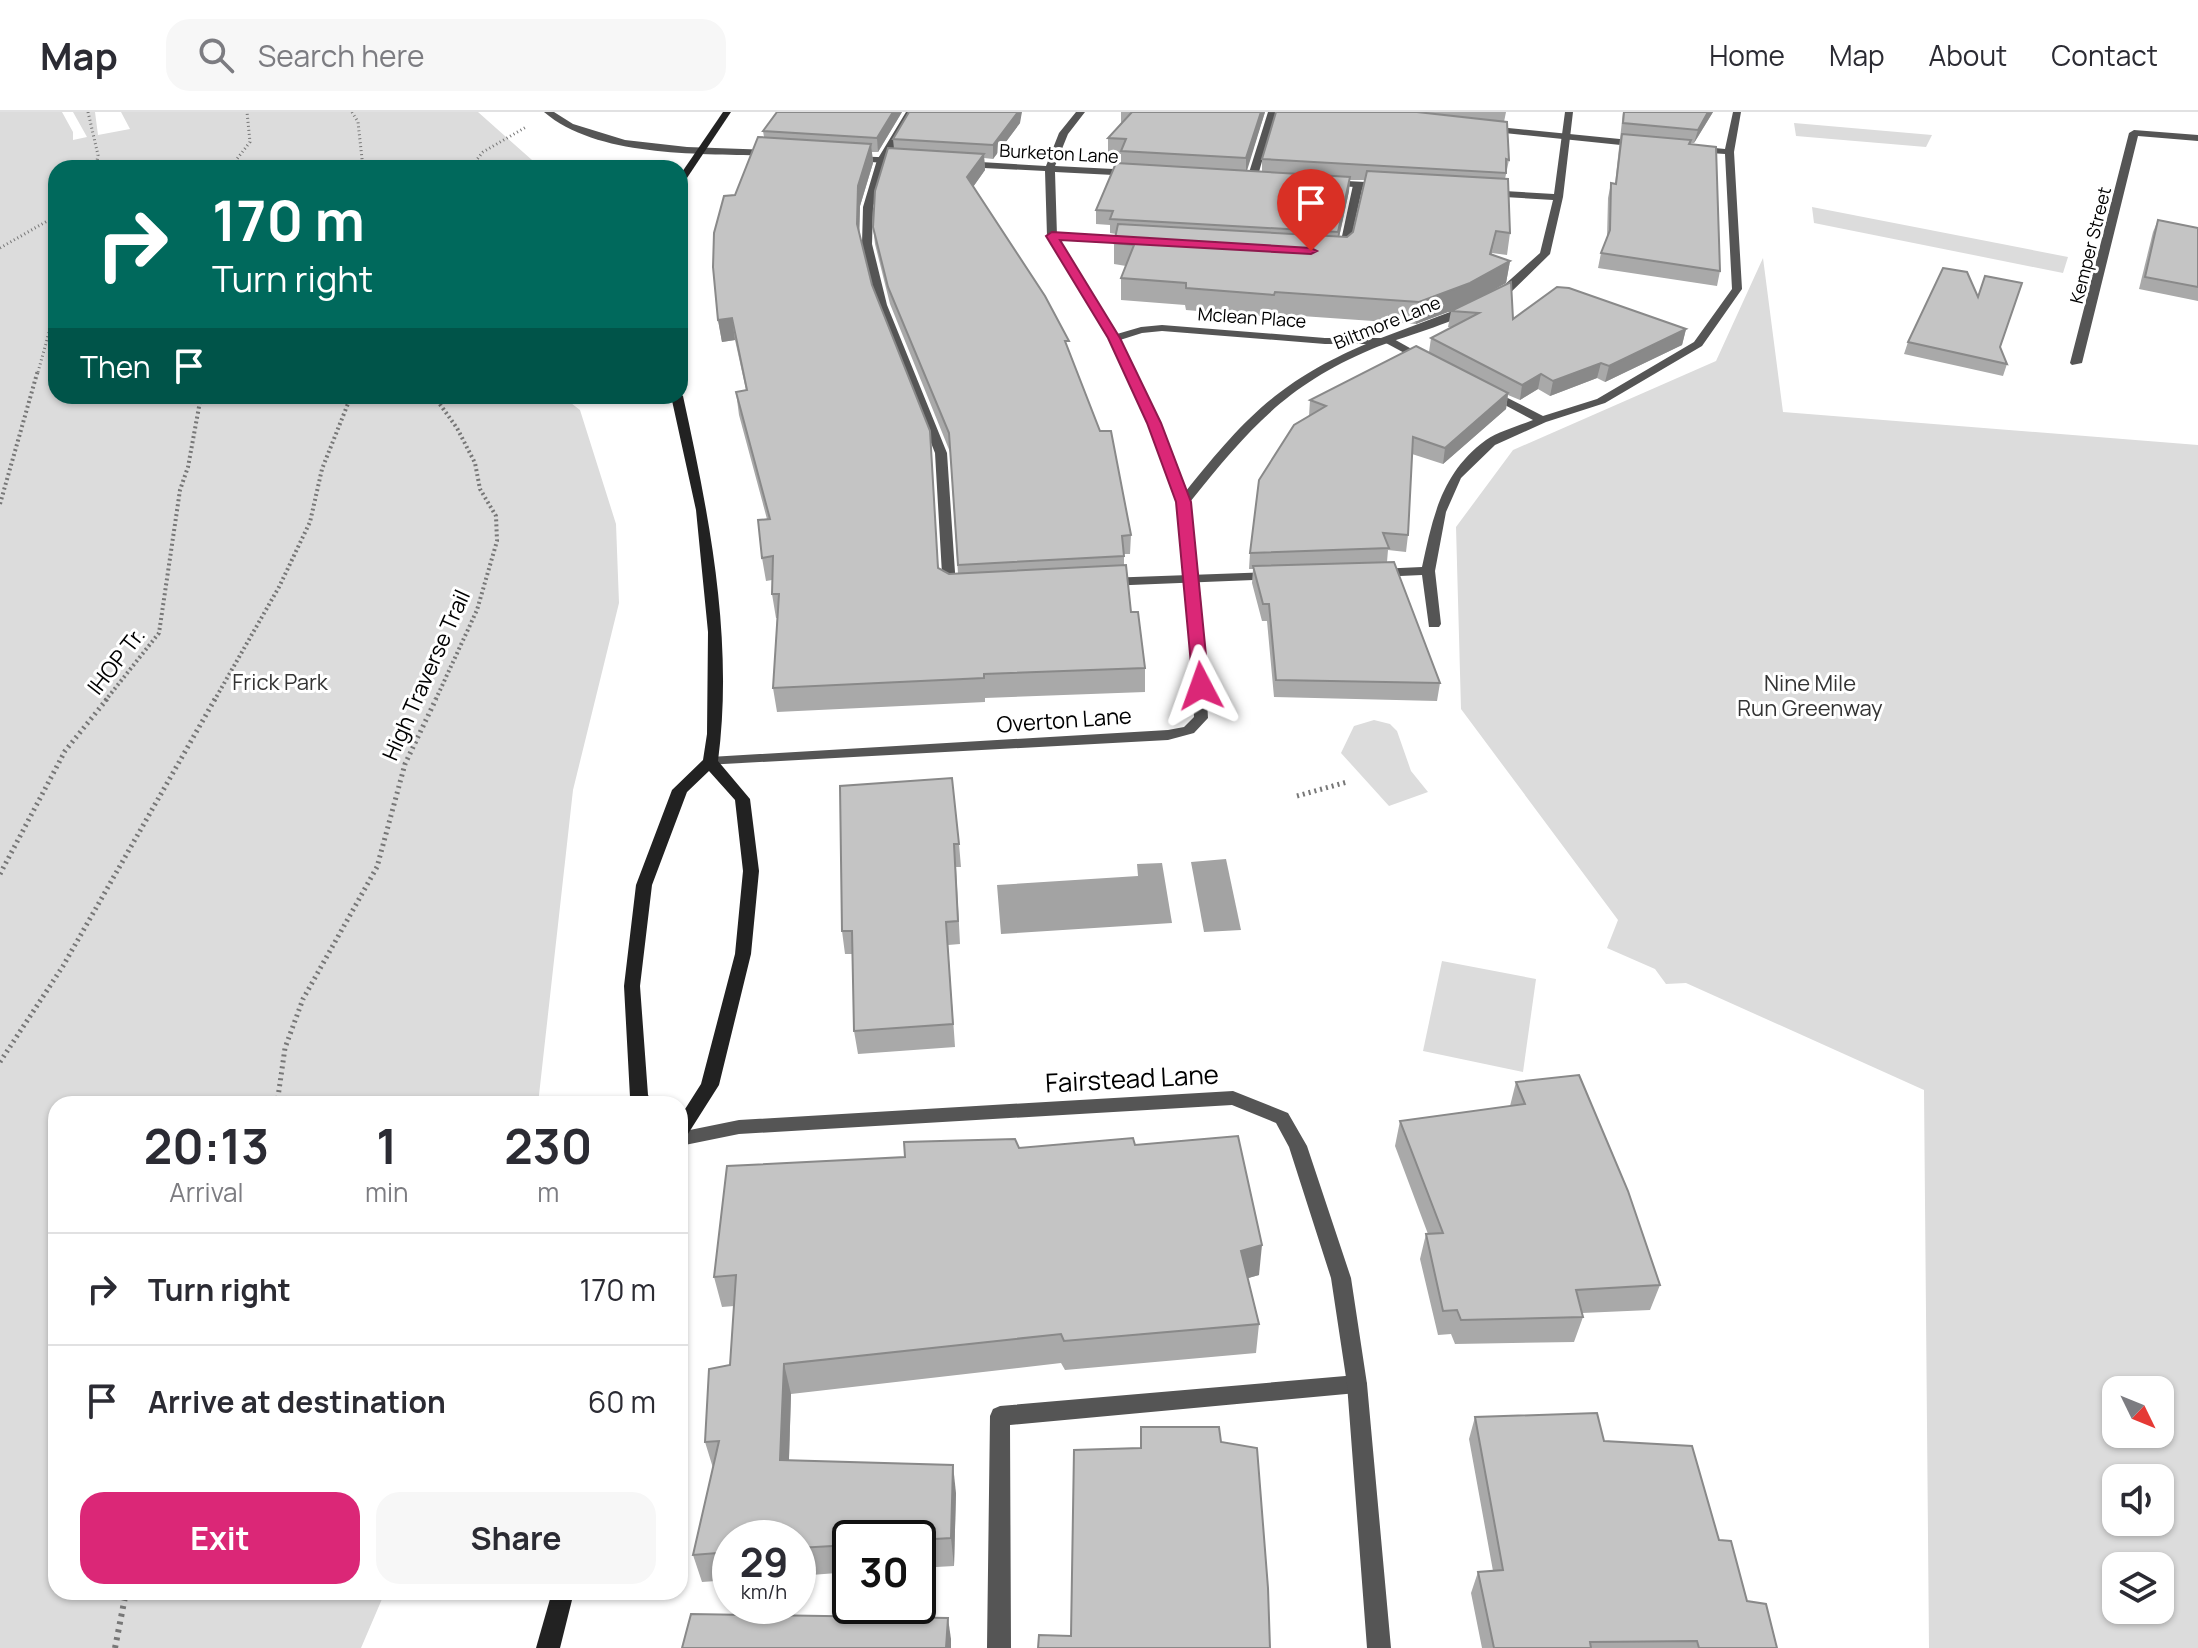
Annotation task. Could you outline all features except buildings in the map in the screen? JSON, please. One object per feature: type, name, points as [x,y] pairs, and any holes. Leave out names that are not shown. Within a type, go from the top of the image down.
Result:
[{"type":"street","points":[[688,170],[727,112]]},
{"type":"street","points":[[910,112],[882,160],[868,207],[867,244],[882,305],[941,453],[950,591],[966,590]]},
{"type":"street","name":"Overton Lane","points":[[710,762],[1168,735],[1189,730],[1201,718],[1184,502],[1154,423],[1114,338],[1052,236],[1050,168],[1064,133],[1081,112]]},
{"type":"street","points":[[1252,179],[1272,112]]},
{"type":"street","name":"Biltmore Lane","points":[[1184,502],[1248,424],[1280,395],[1333,363],[1502,295],[1545,254],[1558,197],[1569,112]]},
{"type":"street","points":[[1434,624],[1428,571],[1440,512],[1456,477],[1491,442],[1542,420],[1601,401],[1698,344],[1737,289],[1729,152],[1737,112]]},
{"type":"street","points":[[552,115],[580,130],[612,139],[781,154]]},
{"type":"street","points":[[1471,128],[1651,145]]},
{"type":"street","name":"Kemper Street","points":[[2076,363],[2134,133],[2198,138]]},
{"type":"street","points":[[1683,148],[1729,152]]},
{"type":"street","points":[[839,157],[911,161]]},
{"type":"street","name":"Burketon Lane","points":[[955,163],[1144,173]]},
{"type":"street","points":[[1237,178],[1267,180]]},
{"type":"street","points":[[1312,182],[1389,187]]},
{"type":"street","points":[[1327,252],[1343,253],[1358,185]]},
{"type":"street","points":[[1482,192],[1558,197]]},
{"type":"street","points":[[1052,236],[1153,242]]},
{"type":"street","name":"Mclean Place","points":[[1114,338],[1162,328],[1325,341],[1388,340]]},
{"type":"street","points":[[1388,340],[1439,367]]},
{"type":"street","points":[[1477,387],[1542,420]]},
{"type":"street","points":[[639,1096],[632,986],[644,885],[680,790],[710,762],[714,734],[715,632],[702,510],[679,404]]},
{"type":"street","points":[[1368,573],[1428,571]]},
{"type":"street","points":[[1094,583],[1293,575]]},
{"type":"street","points":[[688,1119],[710,1085],[743,954],[751,871],[742,799],[710,762]]},
{"type":"street","name":"Fairstead Lane","points":[[688,1137],[739,1127],[1233,1098],[1282,1118],[1298,1146],[1341,1278],[1357,1384],[1379,1648]]},
{"type":"street","points":[[999,1648],[1000,1416],[1357,1384]]},
{"type":"street","points":[[548,1648],[561,1600]]},
{"type":"path","points":[[88,112],[97,160]]},
{"type":"path","points":[[236,160],[250,142],[247,112]]},
{"type":"path","points":[[352,112],[358,122],[362,160]]},
{"type":"path","points":[[476,160],[483,152],[517,130],[552,115]]},
{"type":"path","points":[[0,248],[48,221]]},
{"type":"path","points":[[0,504],[48,335]]},
{"type":"path","name":"IHOP Tr.","points":[[0,874],[65,751],[159,633],[180,490],[188,467],[200,404]]},
{"type":"path","points":[[0,1062],[63,966],[279,587],[310,522],[322,469],[348,404]]},
{"type":"path","name":"High Traverse Trail","points":[[278,1096],[285,1048],[303,999],[377,867],[405,764],[477,610],[497,541],[496,516],[480,489],[475,463],[457,428],[440,404]]},
{"type":"path","points":[[1297,796],[1347,782]]},
{"type":"path","points":[[115,1648],[124,1600]]},
{"type":"green space","name":"Frick Park","points":[[0,112],[62,112],[73,132],[73,140],[87,137],[73,112],[95,112],[98,135],[130,129],[121,112],[478,112],[532,160],[48,160],[48,404],[572,404],[580,410],[616,524],[619,603],[573,790],[539,1096],[48,1096],[48,1600],[382,1600],[361,1648],[0,1648]]},
{"type":"green space","points":[[1794,123],[1932,135],[1926,147],[1796,136]]},
{"type":"green space","points":[[1812,207],[2068,257],[2063,273],[1814,223]]},
{"type":"green space","name":"Nine Mile Run Greenway","points":[[1763,258],[1783,412],[2198,445],[2198,1648],[1929,1648],[1924,1090],[1686,983],[1666,984],[1655,969],[1607,948],[1618,920],[1461,709],[1456,527],[1513,450],[1716,361]]},
{"type":"green space","points":[[1374,720],[1390,724],[1397,731],[1411,771],[1428,792],[1389,806],[1341,753],[1354,726]]},
{"type":"green space","points":[[1442,961],[1536,979],[1523,1072],[1423,1051]]},
{"type":"shaded area","points":[[1226,859],[1241,930],[1204,932],[1191,862]]},
{"type":"shaded area","points":[[1162,863],[1172,923],[1001,934],[997,885],[1138,876],[1137,864]]},
{"type":"route","points":[[1201,686],[1184,502],[1154,423],[1114,338],[1052,236],[1311,251]]}]
